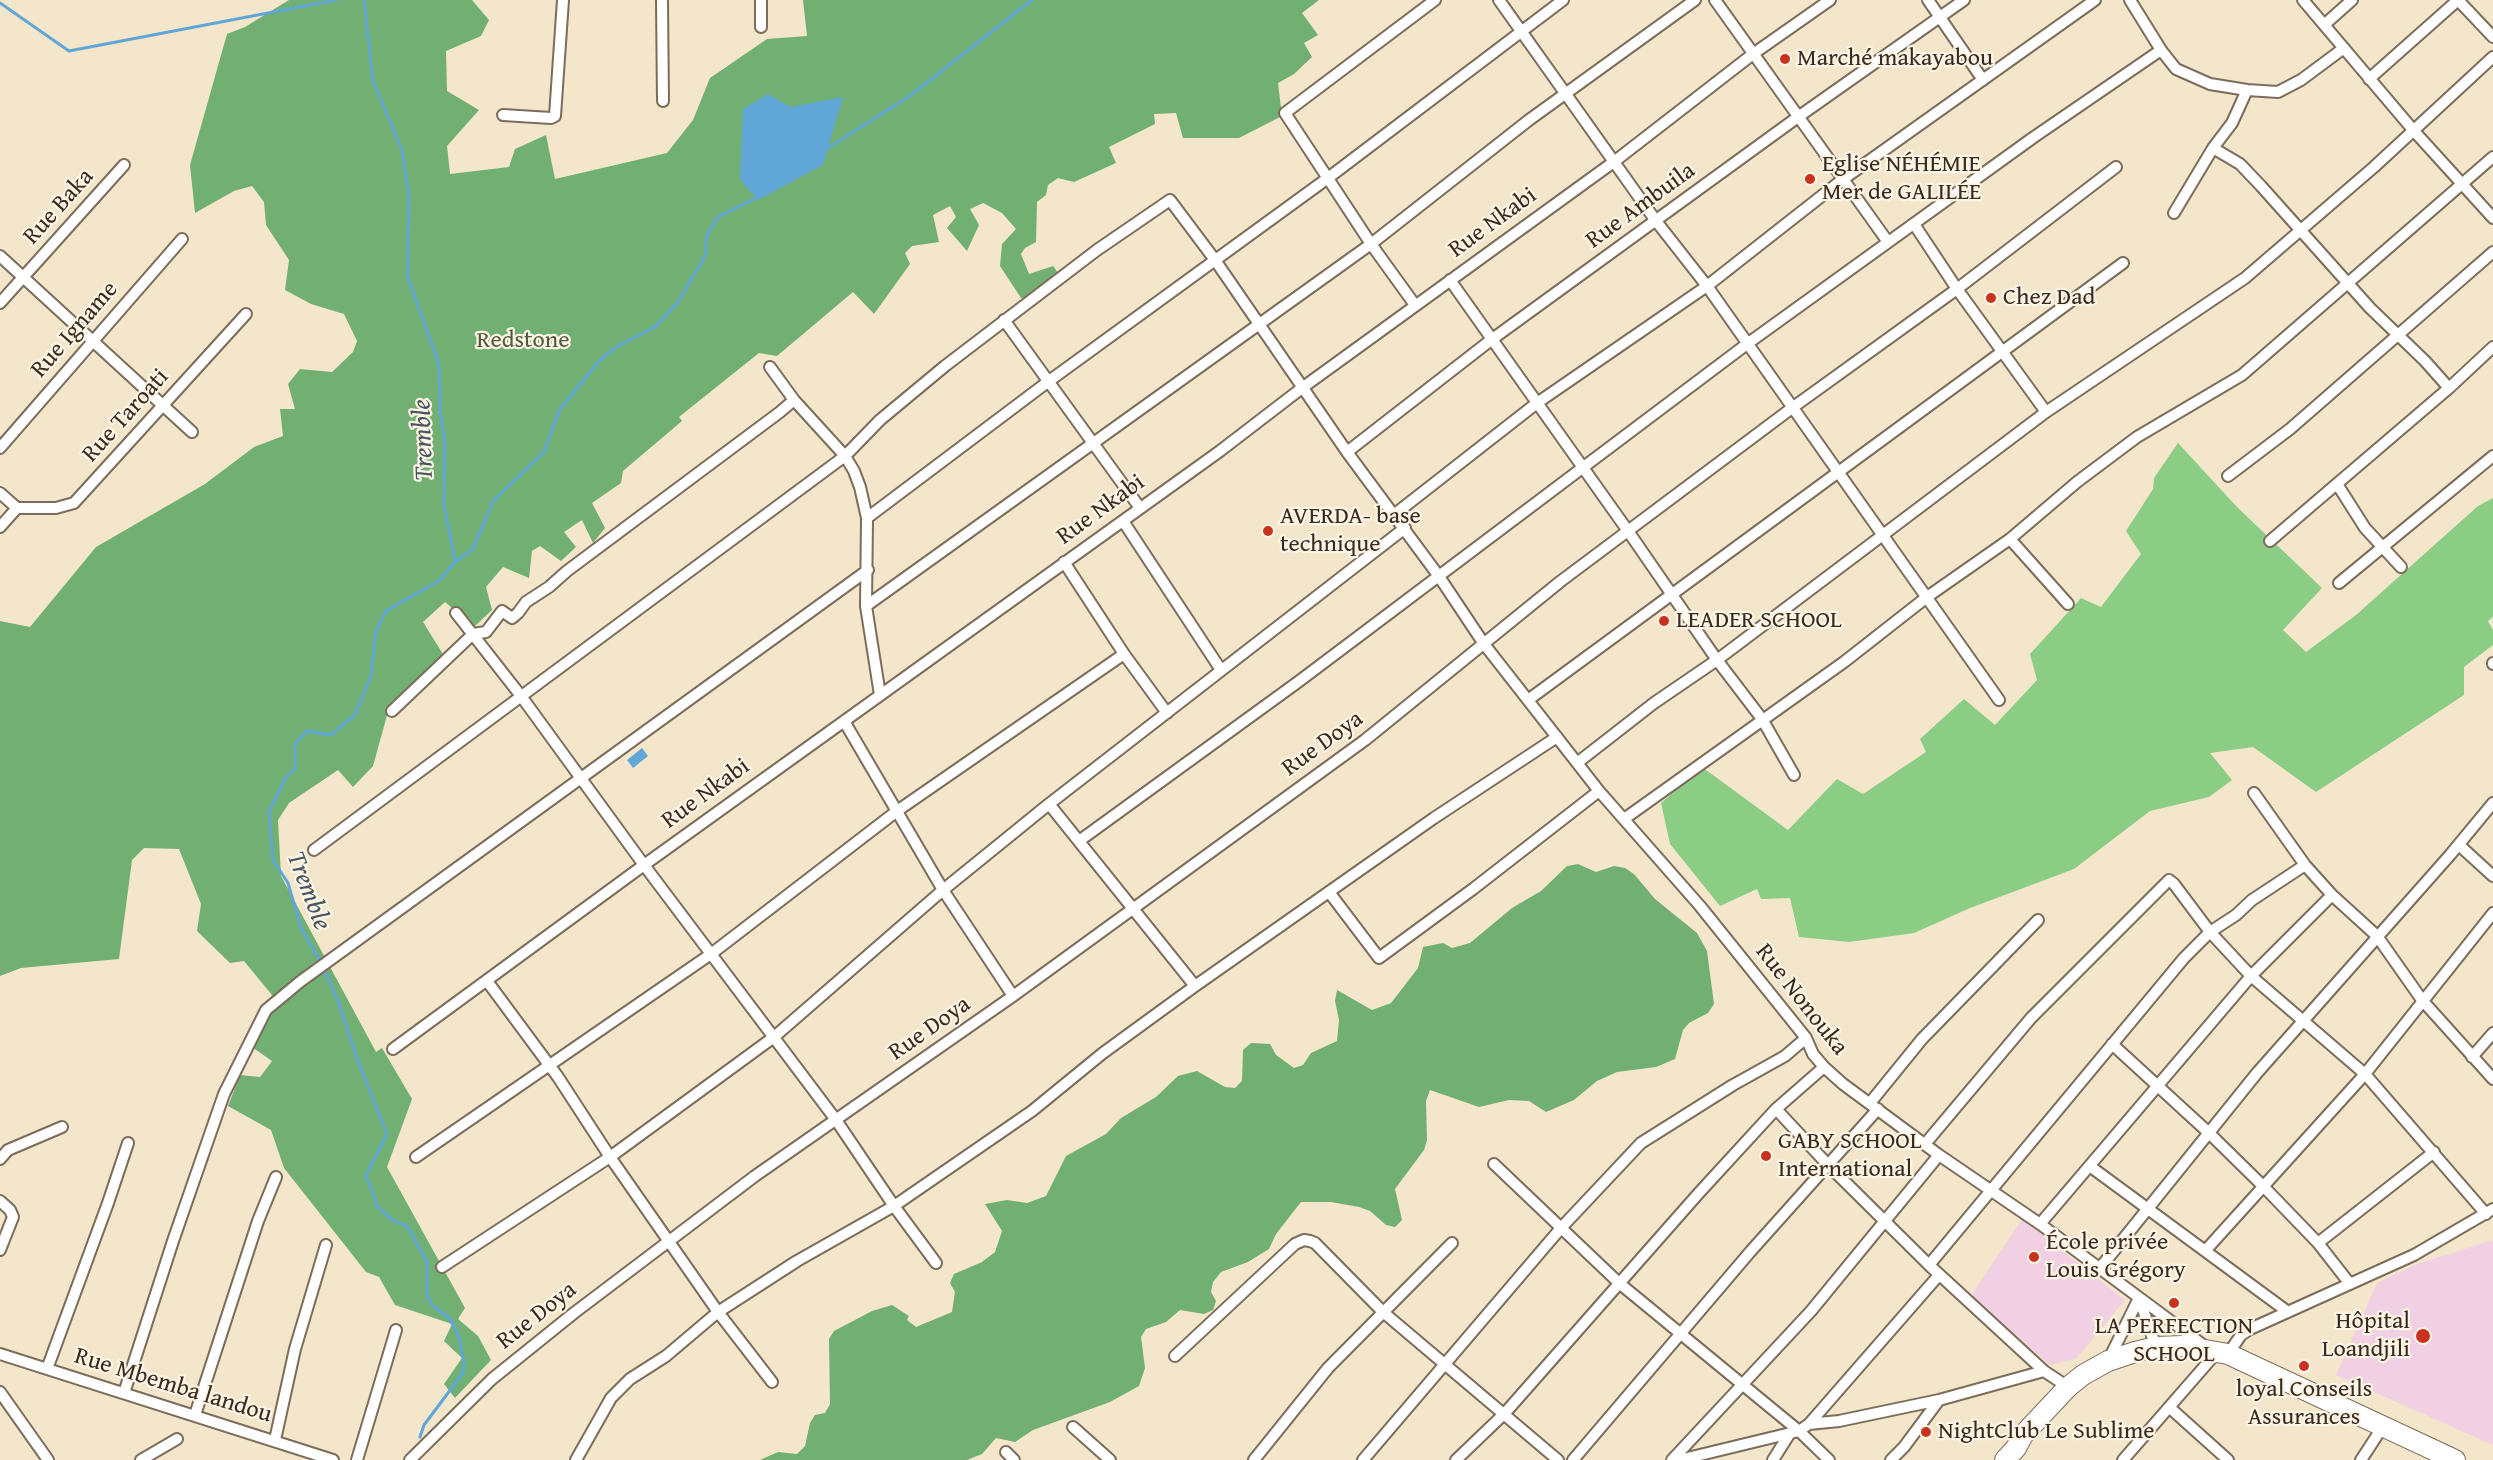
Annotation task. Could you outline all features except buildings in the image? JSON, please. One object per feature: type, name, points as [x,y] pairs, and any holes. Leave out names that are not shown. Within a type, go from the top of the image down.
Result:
[{"type":"highway","points":[[2010,1454],[2023,1434],[2068,1387],[2108,1361],[2156,1347],[2182,1346],[2215,1354],[2455,1460]]},
{"type":"highway","points":[[2010,1454],[2026,1442],[2083,1383],[2116,1367],[2163,1354],[2215,1354],[2232,1366],[2429,1460]]},
{"type":"street","points":[[503,115],[551,118],[555,116],[563,0]]},
{"type":"street","points":[[662,0],[663,101]]},
{"type":"street","points":[[761,0],[761,27]]},
{"type":"street","points":[[1415,305],[1371,244],[1285,115],[1435,0]]},
{"type":"street","points":[[1499,0],[1656,221],[1707,286],[1999,700]]},
{"type":"street","points":[[867,518],[1049,381],[1328,178],[1520,30],[1563,0]]},
{"type":"street","points":[[866,606],[1371,244],[1481,156],[1695,0]]},
{"type":"street","points":[[1715,0],[1888,242]]},
{"type":"street","name":"Rue Nkabi","points":[[393,1049],[644,865],[1123,521],[1415,305],[1615,161],[1753,54],[1830,0]]},
{"type":"street","points":[[1928,0],[1983,80]]},
{"type":"street","name":"Rue Ambuila","points":[[1347,452],[1491,340],[1798,117],[1964,0]]},
{"type":"street","points":[[1395,514],[1537,403],[1707,286],[1842,180],[2095,0]]},
{"type":"street","points":[[2130,0],[2161,50],[2176,69],[2210,84],[2277,92],[2286,89],[2344,48]]},
{"type":"street","points":[[2303,0],[2414,131],[2493,218]]},
{"type":"street","points":[[2324,25],[2352,0]]},
{"type":"street","points":[[2369,79],[2458,0],[2493,37]]},
{"type":"street","points":[[1079,841],[1289,689],[1438,574],[1583,469],[1747,344],[2034,137],[2161,50]]},
{"type":"street","points":[[1577,763],[1654,703],[1717,660],[2046,412],[2206,306],[2273,256],[2414,131],[2493,57]]},
{"type":"street","points":[[2174,213],[2213,148],[2232,123],[2247,90]]},
{"type":"street","points":[[2213,148],[2240,164],[2300,232],[2449,388]]},
{"type":"street","points":[[1624,819],[1844,662],[1927,597],[2010,539],[2077,482],[2137,437],[2242,375],[2493,157]]},
{"type":"street","name":"Rue Baka","points":[[0,303],[124,165]]},
{"type":"street","name":"Rue Doya","points":[[410,1460],[484,1386],[524,1351],[669,1241],[755,1176],[1013,996],[1365,740],[1561,581],[1792,408],[1957,289],[2116,166]]},
{"type":"street","name":"Rue Nonouka","points":[[1004,320],[1167,200],[1172,201],[1347,452],[1438,574],[1484,644],[1599,791],[1700,906],[1806,1038],[1813,1054],[1824,1067],[1939,1155],[2040,1224],[2215,1354]]},
{"type":"street","points":[[1914,224],[1957,289],[2046,412]]},
{"type":"street","name":"Rue Igname","points":[[0,448],[182,239]]},
{"type":"street","points":[[2228,476],[2290,429],[2493,252]]},
{"type":"street","points":[[0,256],[192,432]]},
{"type":"street","points":[[1528,700],[2123,263]]},
{"type":"street","points":[[1450,280],[1717,660],[1762,719],[1794,775]]},
{"type":"street","name":"Rue Taroati","points":[[17,508],[56,508],[74,503],[246,314]]},
{"type":"street","points":[[314,850],[845,456],[880,420],[1004,320],[1140,508]]},
{"type":"street","points":[[2270,541],[2449,388],[2493,347]]},
{"type":"street","points":[[770,367],[794,400],[845,456],[857,479],[867,518],[866,606],[880,695]]},
{"type":"street","points":[[392,711],[473,634],[486,632],[502,611],[512,618],[526,602],[549,587],[794,400]]},
{"type":"street","points":[[2339,583],[2493,456]]},
{"type":"street","points":[[2337,484],[2365,528],[2401,567]]},
{"type":"street","points":[[0,493],[17,508],[0,527]]},
{"type":"street","points":[[1123,521],[1221,669]]},
{"type":"street","points":[[442,1267],[610,1157],[774,1037],[943,890],[1049,804],[1405,528]]},
{"type":"street","points":[[2010,539],[2068,604]]},
{"type":"street","points":[[1064,562],[1124,654],[1167,713]]},
{"type":"street","points":[[124,1393],[224,1094],[266,1010],[301,981],[466,864],[581,777],[868,570]]},
{"type":"street","points":[[456,614],[521,696],[644,865],[836,1120],[936,1263]]},
{"type":"street","points":[[416,1157],[711,954],[897,811],[1124,654]]},
{"type":"street","points":[[844,721],[943,890],[1013,996]]},
{"type":"street","points":[[576,1460],[611,1398],[630,1379],[666,1356],[718,1312],[797,1261],[894,1206],[1032,1111],[1103,1053],[1195,986],[1557,737]]},
{"type":"street","points":[[1329,892],[1379,958],[1473,889],[1599,791]]},
{"type":"street","points":[[2254,794],[2306,865],[2332,895],[2377,936],[2422,1000],[2493,1079]]},
{"type":"street","points":[[2100,1268],[2302,1020],[2493,803]]},
{"type":"street","points":[[1049,804],[1195,986]]},
{"type":"street","points":[[2458,845],[2493,876]]},
{"type":"street","points":[[1929,1265],[2184,958],[2210,932],[2236,915],[2252,900],[2306,865]]},
{"type":"street","points":[[1926,1144],[2031,1018],[2169,880],[2210,932],[2251,976],[2365,1074],[2490,1212],[2414,1255],[2241,1335],[2215,1354],[2122,1460]]},
{"type":"street","points":[[2040,1224],[2091,1167],[2156,1086],[2251,976],[2332,895]]},
{"type":"street","points":[[2205,1251],[2365,1074],[2493,913]]},
{"type":"street","points":[[1573,1460],[1828,1165],[1922,1039],[2038,920]]},
{"type":"street","points":[[487,981],[550,1066],[718,1312],[772,1382]]},
{"type":"street","points":[[2472,1056],[2493,1033]]},
{"type":"street","points":[[1363,1460],[1561,1228],[1641,1143],[1733,1085],[1785,1056],[1806,1038]]},
{"type":"street","points":[[2112,1044],[2210,1133],[2264,1187],[2318,1243],[2350,1284]]},
{"type":"street","points":[[1456,1460],[1505,1413],[1776,1109],[1824,1067]]},
{"type":"street","points":[[1776,1109],[1828,1165],[1939,1275],[2044,1371],[2068,1387]]},
{"type":"street","points":[[0,1159],[8,1150],[62,1127]]},
{"type":"street","points":[[47,1369],[128,1143]]},
{"type":"street","points":[[2318,1243],[2434,1152]]},
{"type":"street","points":[[1672,1460],[1811,1311],[1939,1155]]},
{"type":"street","points":[[1494,1164],[1619,1283],[1744,1385],[1829,1460]]},
{"type":"street","points":[[2091,1167],[2146,1210],[2288,1312]]},
{"type":"street","points":[[195,1415],[258,1221],[276,1177]]},
{"type":"street","points":[[0,1201],[10,1210],[13,1217],[0,1250]]},
{"type":"street","points":[[1175,1356],[1295,1244],[1304,1240],[1315,1243],[1383,1312],[1558,1460]]},
{"type":"street","points":[[1254,1460],[1328,1368],[1452,1242]]},
{"type":"street","points":[[275,1440],[295,1349],[326,1245]]},
{"type":"street","points":[[1679,1460],[1795,1432],[1809,1424],[1939,1275]]},
{"type":"street","points":[[2139,1298],[2156,1347]]},
{"type":"street","points":[[2108,1361],[2139,1298]]},
{"type":"street","points":[[357,1460],[396,1330]]},
{"type":"street","name":"Rue Mbemba landou","points":[[0,1354],[333,1460]]},
{"type":"street","points":[[1809,1424],[1839,1421],[1939,1400],[2044,1371]]},
{"type":"street","points":[[1,1394],[48,1460]]},
{"type":"street","points":[[1891,1460],[1904,1447],[1939,1400]]},
{"type":"street","points":[[2169,1407],[2228,1460]]},
{"type":"street","points":[[1073,1427],[1110,1460]]},
{"type":"street","points":[[1773,1460],[1795,1432]]},
{"type":"street","points":[[2361,1460],[2378,1434]]},
{"type":"street","points":[[141,1460],[177,1439]]},
{"type":"shaded area","name":"École privée Louis Grégory","points":[[2022,1219],[2125,1300],[2077,1358],[2050,1365],[1971,1296]]},
{"type":"shaded area","name":"Hôpital Loandjili","points":[[2493,1240],[2493,1445],[2336,1375],[2377,1283],[2414,1265]]},
{"type":"green space","name":"Redstone","points":[[289,0],[472,0],[489,20],[481,36],[446,51],[447,91],[479,110],[447,146],[450,174],[509,167],[515,149],[546,135],[555,179],[667,153],[693,120],[710,78],[767,39],[807,36],[803,0],[1319,0],[1302,13],[1318,35],[1304,43],[1312,57],[1294,74],[1278,83],[1282,116],[1239,138],[1183,138],[1176,113],[1154,114],[1155,124],[1109,147],[1116,163],[1074,182],[1058,178],[1048,185],[1046,195],[1037,202],[1036,242],[1025,248],[1021,254],[1029,274],[1053,266],[1061,277],[1033,297],[1021,298],[1000,266],[1002,244],[1016,229],[1002,213],[983,203],[970,209],[979,225],[967,251],[947,228],[956,217],[950,206],[933,215],[939,242],[912,246],[905,253],[910,264],[874,314],[853,292],[777,356],[759,353],[679,417],[682,421],[623,471],[621,483],[592,503],[605,528],[593,543],[582,520],[564,532],[576,547],[561,561],[540,546],[532,551],[529,578],[503,567],[486,587],[492,610],[474,627],[445,602],[423,622],[446,659],[389,708],[373,766],[353,787],[338,770],[289,803],[278,820],[281,876],[376,1052],[382,1048],[412,1099],[387,1167],[465,1308],[458,1319],[478,1336],[491,1360],[455,1398],[444,1384],[462,1358],[444,1341],[452,1324],[395,1305],[379,1277],[366,1272],[284,1168],[271,1130],[228,1106],[240,1075],[260,1077],[272,1061],[249,1045],[272,995],[244,961],[230,963],[197,931],[201,904],[179,849],[144,848],[132,860],[119,959],[21,968],[0,976],[0,621],[30,627],[96,547],[205,484],[254,447],[283,436],[280,409],[295,409],[288,384],[300,369],[332,372],[353,352],[357,341],[344,314],[311,304],[285,290],[289,260],[266,225],[264,202],[252,186],[234,191],[195,213],[190,165],[227,34],[245,27]]},
{"type":"green space","points":[[2178,443],[2237,507],[2322,588],[2283,630],[2306,652],[2356,615],[2478,506],[2493,498],[2493,617],[2488,621],[2493,630],[2493,645],[2464,667],[2464,695],[2316,792],[2253,747],[2210,753],[2232,780],[2209,797],[2150,811],[2074,869],[1970,908],[1914,933],[1849,942],[1799,937],[1790,898],[1761,899],[1757,889],[1720,906],[1670,844],[1661,803],[1702,767],[1788,830],[1837,779],[1863,794],[1926,752],[1920,739],[1964,699],[1995,725],[2037,680],[2030,654],[2081,598],[2101,607],[2141,554],[2126,531],[2153,489],[2154,478]]},
{"type":"green space","points":[[1578,864],[1596,872],[1614,866],[1625,868],[1634,874],[1655,899],[1697,933],[1707,951],[1714,1004],[1708,1013],[1689,1023],[1683,1030],[1675,1059],[1656,1067],[1617,1072],[1597,1081],[1574,1100],[1546,1112],[1529,1101],[1509,1100],[1479,1107],[1430,1090],[1426,1101],[1427,1140],[1424,1150],[1395,1189],[1402,1220],[1395,1227],[1386,1225],[1370,1211],[1359,1207],[1331,1202],[1301,1202],[1276,1234],[1269,1249],[1248,1262],[1221,1272],[1213,1282],[1211,1292],[1216,1301],[1213,1310],[1204,1314],[1180,1310],[1166,1322],[1146,1329],[1141,1337],[1145,1368],[1139,1386],[1110,1402],[1033,1430],[1015,1442],[996,1438],[982,1454],[967,1460],[760,1460],[778,1452],[797,1454],[805,1446],[810,1423],[815,1415],[825,1413],[830,1404],[829,1339],[834,1331],[872,1311],[892,1305],[909,1316],[907,1320],[916,1327],[952,1312],[955,1292],[950,1283],[954,1274],[982,1262],[995,1252],[1002,1231],[985,1204],[1007,1200],[1027,1203],[1046,1196],[1066,1156],[1106,1134],[1121,1118],[1156,1097],[1178,1076],[1197,1071],[1225,1087],[1235,1088],[1242,1081],[1243,1050],[1251,1043],[1270,1044],[1276,1055],[1294,1068],[1303,1065],[1311,1053],[1337,1041],[1339,1020],[1335,1001],[1337,990],[1372,1010],[1391,1003],[1418,968],[1423,947],[1443,943],[1452,948],[1470,943],[1512,908],[1541,891],[1567,866]]},
{"type":"water","points":[[768,94],[791,107],[843,97],[823,165],[758,200],[740,180],[743,109]]},
{"type":"water","points":[[642,748],[648,756],[633,768],[627,760]]},
{"type":"waterway","points":[[0,3],[69,51],[336,0]]},
{"type":"waterway","name":"Tremble","points":[[364,0],[373,81],[402,150],[409,197],[408,278],[439,364],[440,412],[445,442],[444,504],[455,562],[440,580],[386,611],[376,631],[371,676],[355,715],[331,735],[307,731],[295,744],[295,769],[286,777],[269,812],[273,860],[288,883],[301,928],[323,966],[338,1001],[359,1064],[387,1134],[366,1175],[378,1207],[391,1219],[408,1227],[427,1262],[427,1295],[432,1305],[450,1319],[459,1337],[464,1363],[463,1373],[424,1425],[420,1437]]},
{"type":"waterway","points":[[825,150],[911,95],[1032,0]]},
{"type":"waterway","points":[[455,562],[473,549],[493,501],[544,452],[560,409],[600,360],[616,347],[655,327],[678,302],[705,256],[707,235],[718,217],[758,197]]},
{"type":"place","name":"Marché makayabou","points":[[1785,59]]},
{"type":"place","name":"Eglise NÉHÉMIE Mer de GALILÉE","points":[[1810,179]]},
{"type":"place","name":"Chez Dad","points":[[1991,298]]},
{"type":"place","name":"AVERDA- base technique","points":[[1268,531]]},
{"type":"place","name":"LEADER SCHOOL","points":[[1664,621]]},
{"type":"place","name":"GABY SCHOOL International","points":[[1766,1156]]},
{"type":"place","name":"École privée Louis Grégory","points":[[2034,1257]]},
{"type":"place","name":"LA PERFECTION SCHOOL","points":[[2174,1303]]},
{"type":"place","name":"Hôpital Loandjili","points":[[2423,1336]]},
{"type":"place","name":"loyal Conseils Assurances","points":[[2304,1366]]},
{"type":"place","name":"NightClub Le Sublime","points":[[1926,1432]]}]
